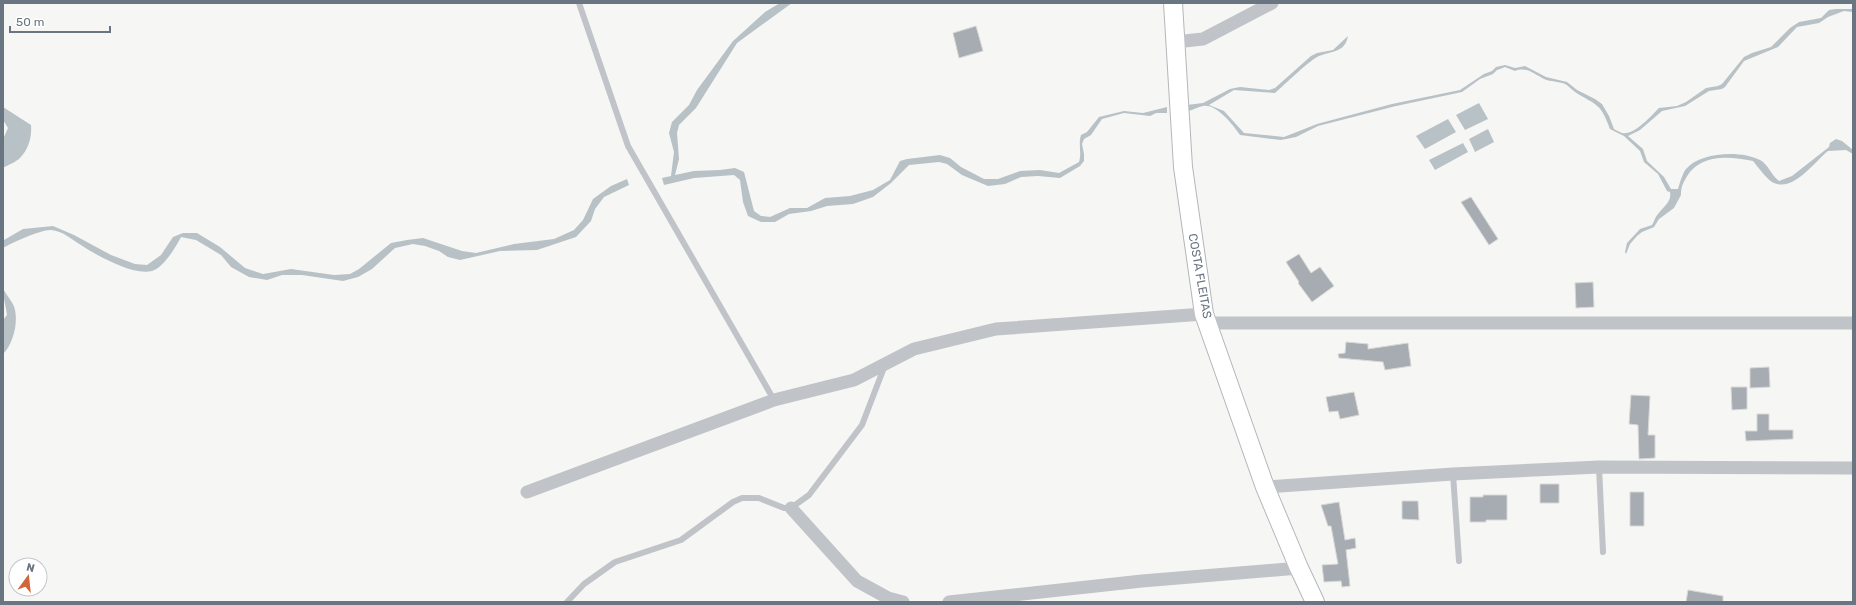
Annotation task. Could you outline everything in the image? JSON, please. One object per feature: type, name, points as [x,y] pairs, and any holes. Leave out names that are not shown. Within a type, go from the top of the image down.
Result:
[{"type":"main road","name":"COSTA FLEITAS","points":[[1173,3],[1183,167],[1206,318],[1265,487],[1314,602]]},
{"type":"street","points":[[1175,42],[1203,39],[1272,3]]},
{"type":"street","points":[[527,492],[774,400],[854,380],[914,348],[996,329],[1206,318],[1853,323]]},
{"type":"street","points":[[1265,487],[1453,474],[1599,467],[1853,468]]},
{"type":"street","points":[[791,508],[857,581],[888,598],[903,602]]},
{"type":"street","points":[[949,602],[1142,581],[1299,568]]},
{"type":"lane","points":[[579,3],[628,146],[774,400]]},
{"type":"lane","points":[[567,602],[584,584],[615,562],[681,540],[733,502],[742,498],[760,498],[784,508],[791,508],[810,494],[862,425],[886,364]]},
{"type":"lane","points":[[1599,467],[1603,552]]},
{"type":"lane","points":[[1453,474],[1459,561]]},
{"type":"shaded area","points":[[780,3],[792,3],[737,43],[696,108],[679,125],[677,133],[679,159],[675,175],[694,171],[735,168],[744,172],[754,211],[761,216],[770,217],[790,208],[807,208],[825,198],[850,196],[873,190],[890,180],[900,161],[907,159],[940,155],[950,158],[961,167],[984,179],[998,179],[1020,171],[1040,170],[1059,173],[1079,162],[1081,135],[1087,132],[1099,117],[1124,111],[1143,113],[1167,107],[1167,113],[1156,113],[1150,116],[1124,113],[1102,119],[1091,135],[1084,139],[1082,144],[1084,161],[1080,166],[1060,178],[1038,176],[1021,177],[1005,184],[988,186],[962,175],[947,164],[939,162],[909,165],[891,183],[873,197],[853,204],[827,206],[811,211],[789,214],[775,222],[761,222],[748,216],[743,202],[740,180],[734,175],[694,178],[664,185],[662,178],[671,176],[674,152],[669,133],[672,122],[689,105],[697,90],[733,41],[765,12]]},
{"type":"shaded area","points":[[1853,9],[1853,12],[1844,11],[1828,17],[1819,23],[1797,27],[1778,47],[1744,61],[1722,89],[1709,91],[1685,106],[1662,111],[1640,130],[1628,136],[1643,149],[1647,161],[1664,177],[1671,189],[1678,189],[1686,169],[1692,163],[1721,154],[1742,155],[1760,160],[1779,181],[1792,176],[1829,147],[1830,143],[1836,139],[1842,141],[1853,150],[1853,154],[1846,150],[1828,151],[1804,174],[1789,183],[1782,185],[1769,180],[1753,161],[1725,158],[1707,161],[1692,170],[1686,178],[1682,186],[1681,195],[1674,208],[1659,219],[1654,227],[1637,236],[1630,244],[1626,254],[1627,243],[1640,229],[1652,225],[1657,215],[1670,199],[1670,192],[1667,191],[1658,174],[1644,162],[1640,151],[1624,136],[1610,129],[1607,120],[1597,106],[1565,84],[1544,79],[1530,71],[1523,69],[1515,71],[1505,67],[1480,79],[1462,92],[1396,106],[1318,126],[1296,137],[1281,140],[1240,135],[1224,116],[1214,108],[1203,106],[1188,111],[1187,105],[1203,103],[1230,89],[1240,87],[1269,90],[1275,88],[1311,56],[1317,53],[1333,50],[1348,36],[1344,46],[1315,58],[1275,93],[1234,90],[1209,105],[1224,111],[1244,133],[1284,137],[1317,124],[1392,104],[1460,90],[1484,74],[1492,71],[1496,67],[1505,65],[1515,68],[1525,66],[1546,77],[1567,82],[1577,90],[1595,99],[1602,104],[1614,129],[1622,133],[1627,133],[1637,128],[1659,108],[1677,106],[1686,102],[1706,88],[1722,84],[1744,57],[1771,47],[1790,28],[1799,22],[1821,18],[1829,10]]},
{"type":"shaded area","points":[[1479,103],[1488,119],[1465,130],[1456,115]]},
{"type":"shaded area","points":[[3,107],[31,125],[31,129],[26,151],[16,161],[3,168],[3,139],[8,128],[3,120]]},
{"type":"shaded area","points":[[1448,119],[1456,132],[1425,149],[1416,136]]},
{"type":"shaded area","points":[[1488,129],[1494,142],[1475,152],[1469,139]]},
{"type":"shaded area","points":[[1463,143],[1468,152],[1435,170],[1429,160]]},
{"type":"shaded area","points":[[627,179],[629,185],[604,197],[595,209],[591,221],[576,237],[537,250],[500,251],[460,260],[448,257],[439,251],[425,246],[413,244],[395,248],[372,269],[358,277],[343,281],[302,275],[282,275],[267,280],[249,277],[231,267],[221,255],[196,240],[181,237],[165,262],[152,271],[144,272],[115,264],[63,234],[51,230],[34,234],[3,248],[4,240],[23,229],[53,226],[74,235],[111,255],[135,264],[147,265],[161,255],[173,237],[183,233],[197,233],[220,247],[245,268],[263,274],[291,269],[334,275],[350,274],[359,269],[391,243],[407,240],[423,238],[462,251],[476,253],[514,244],[554,239],[574,230],[583,220],[593,199],[611,186]]},
{"type":"shaded area","points":[[3,288],[14,307],[16,321],[14,334],[10,345],[3,354],[3,320],[7,315]]},
{"type":"building","points":[[976,26],[983,51],[959,58],[953,33]]},
{"type":"building","points":[[1471,197],[1498,239],[1489,245],[1461,202]]},
{"type":"building","points":[[1299,254],[1311,273],[1320,267],[1334,286],[1312,302],[1298,283],[1299,282],[1286,262]]},
{"type":"building","points":[[1593,282],[1594,307],[1576,308],[1575,283]]},
{"type":"building","points":[[1346,342],[1368,344],[1368,349],[1408,343],[1411,366],[1385,370],[1383,362],[1339,358],[1338,354],[1345,353]]},
{"type":"building","points":[[1769,367],[1770,387],[1750,388],[1750,368]]},
{"type":"building","points":[[1731,387],[1747,387],[1747,409],[1732,410]]},
{"type":"building","points":[[1354,392],[1359,415],[1340,419],[1338,411],[1329,412],[1326,397]]},
{"type":"building","points":[[1631,395],[1650,396],[1648,435],[1655,435],[1655,458],[1639,459],[1638,425],[1629,424]]},
{"type":"building","points":[[1757,414],[1769,414],[1769,430],[1793,430],[1793,439],[1746,441],[1745,431],[1757,431]]},
{"type":"building","points":[[1540,484],[1559,484],[1559,503],[1540,503]]},
{"type":"building","points":[[1630,492],[1644,492],[1644,526],[1630,526]]},
{"type":"building","points":[[1483,495],[1507,495],[1507,520],[1470,522],[1470,497],[1483,497]]},
{"type":"building","points":[[1402,501],[1418,501],[1419,520],[1402,519]]},
{"type":"building","points":[[1339,502],[1345,540],[1355,538],[1356,548],[1346,550],[1350,586],[1342,587],[1341,581],[1324,582],[1322,565],[1338,564],[1331,526],[1328,526],[1321,505]]},
{"type":"building","points":[[1688,590],[1723,596],[1723,602],[1686,602]]}]
